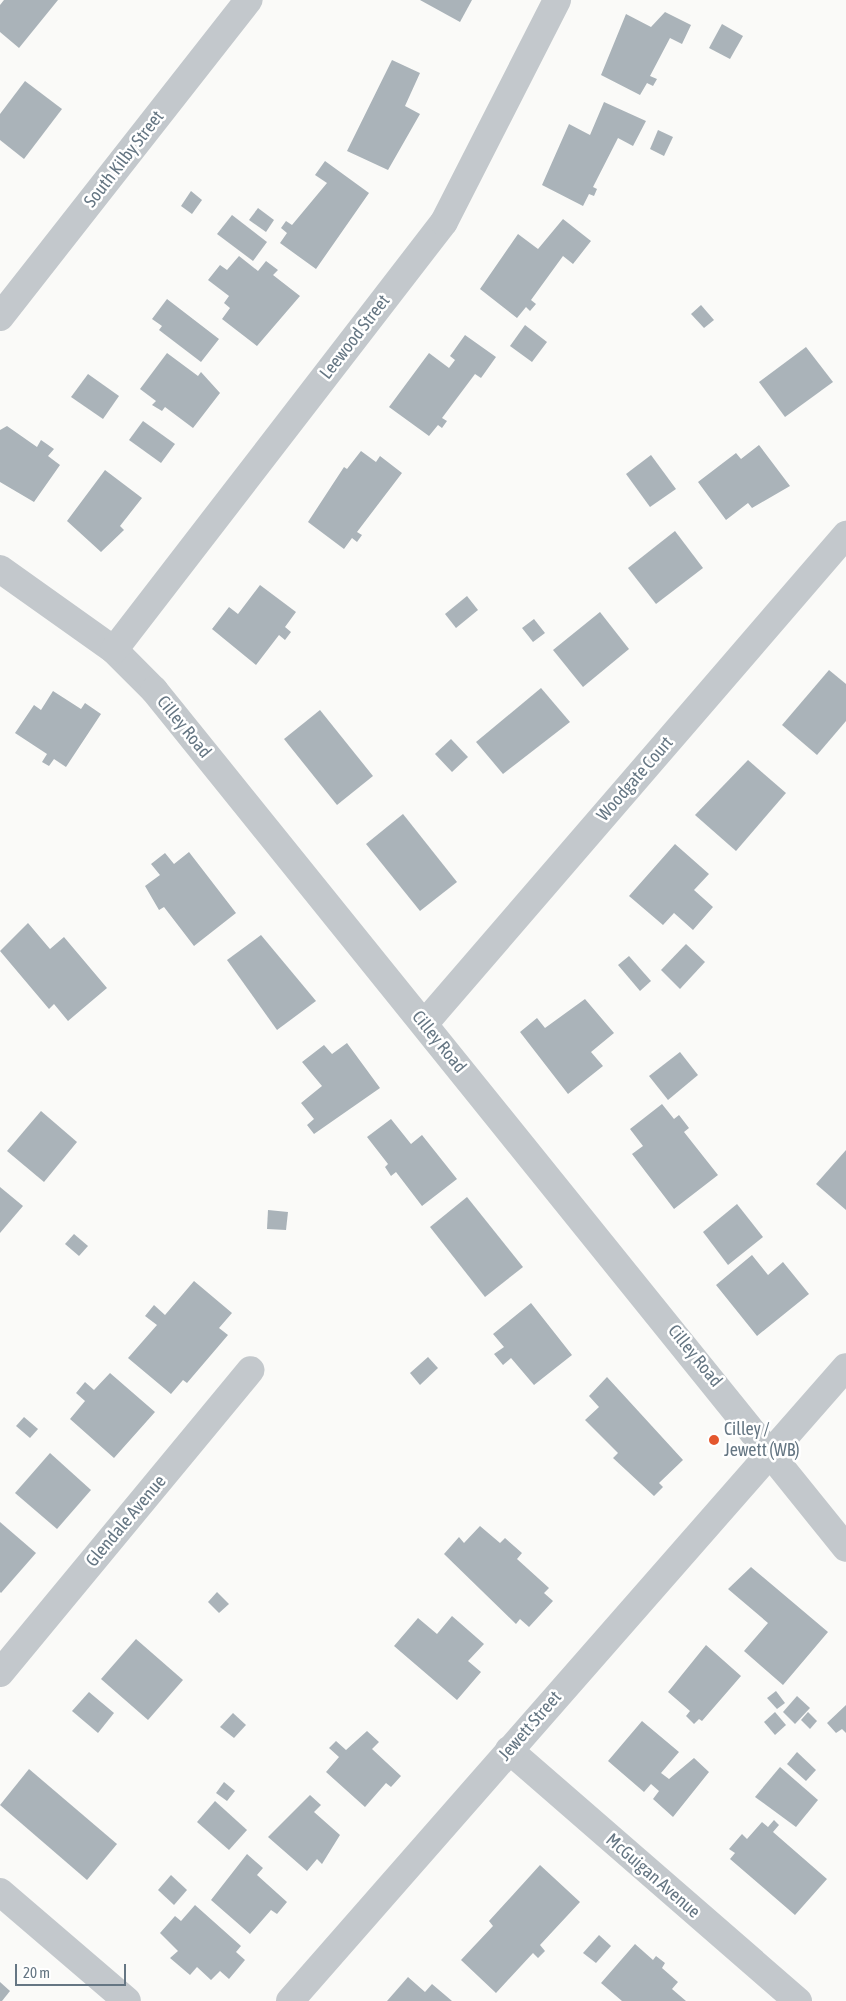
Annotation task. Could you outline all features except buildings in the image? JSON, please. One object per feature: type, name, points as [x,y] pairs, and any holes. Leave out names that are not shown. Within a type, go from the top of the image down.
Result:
[{"type":"street","name":"South Kilby Street","points":[[0,317],[249,0]]},
{"type":"street","name":"Leewood Street","points":[[114,650],[444,222],[557,0]]},
{"type":"street","name":"Woodgate Court","points":[[425,1023],[846,535]]},
{"type":"street","name":"Cilley Road","points":[[0,569],[114,650],[154,690],[772,1452],[846,1548]]},
{"type":"street","name":"Jewett Street","points":[[290,2001],[846,1366]]},
{"type":"street","name":"Glendale Avenue","points":[[0,1673],[251,1370]]},
{"type":"street","name":"McGuigan Avenue","points":[[509,1750],[798,2001]]},
{"type":"street","points":[[0,1892],[127,2001]]},
{"type":"place","name":"Cilley / Jewett (WB)","points":[[714,1440]]}]
